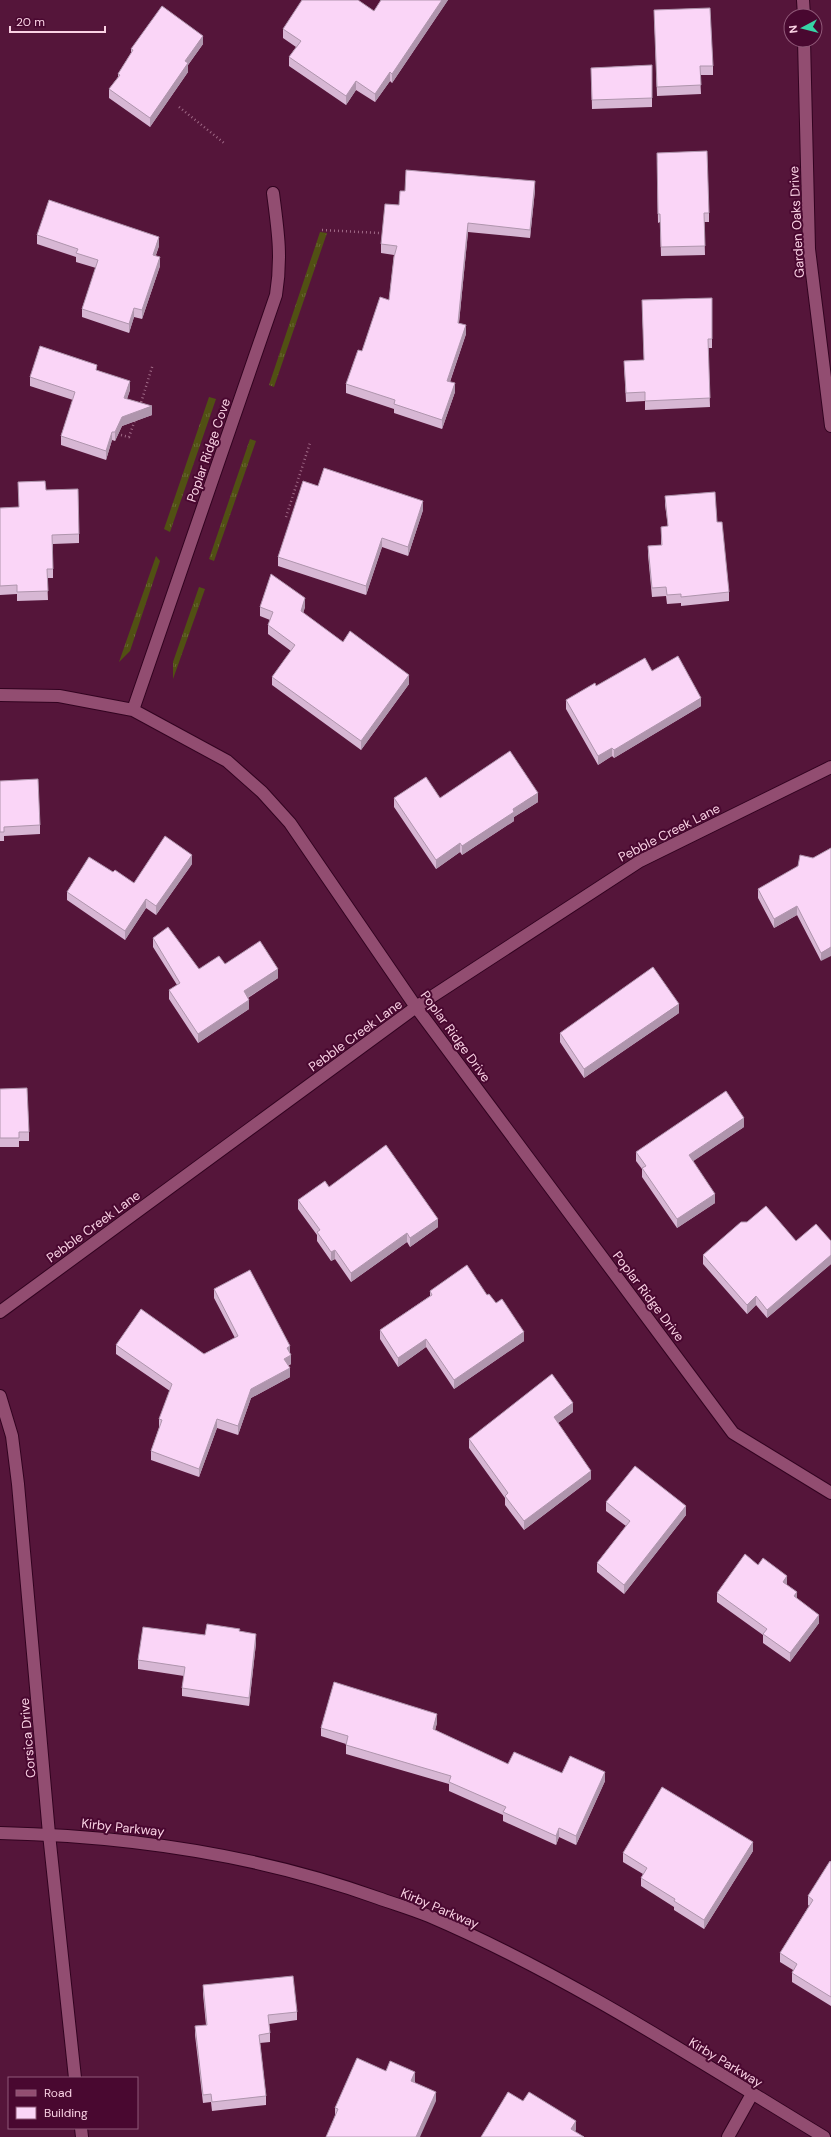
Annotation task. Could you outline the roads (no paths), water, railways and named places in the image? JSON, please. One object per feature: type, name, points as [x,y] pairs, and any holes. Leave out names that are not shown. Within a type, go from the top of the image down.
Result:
[{"type":"street","name":"Garden Oaks Drive","points":[[804,48],[809,249],[831,426]]},
{"type":"street","name":"Poplar Ridge Cove","points":[[133,710],[276,295],[280,268],[280,243],[273,194]]},
{"type":"street","name":"Poplar Ridge Drive","points":[[0,695],[60,696],[133,710],[227,761],[262,792],[290,823],[416,1007],[733,1433],[831,1493]]},
{"type":"street","name":"Pebble Creek Lane","points":[[0,1312],[416,1007],[640,861],[831,767]]},
{"type":"street","name":"Corsica Drive","points":[[0,1396],[12,1436],[18,1484],[49,1834],[76,2077]]},
{"type":"street","name":"Kirby Parkway","points":[[0,1833],[49,1834],[152,1843],[262,1862],[348,1887],[428,1916],[553,1976],[824,2137]]},
{"type":"street","points":[[728,2137],[752,2094]]}]
